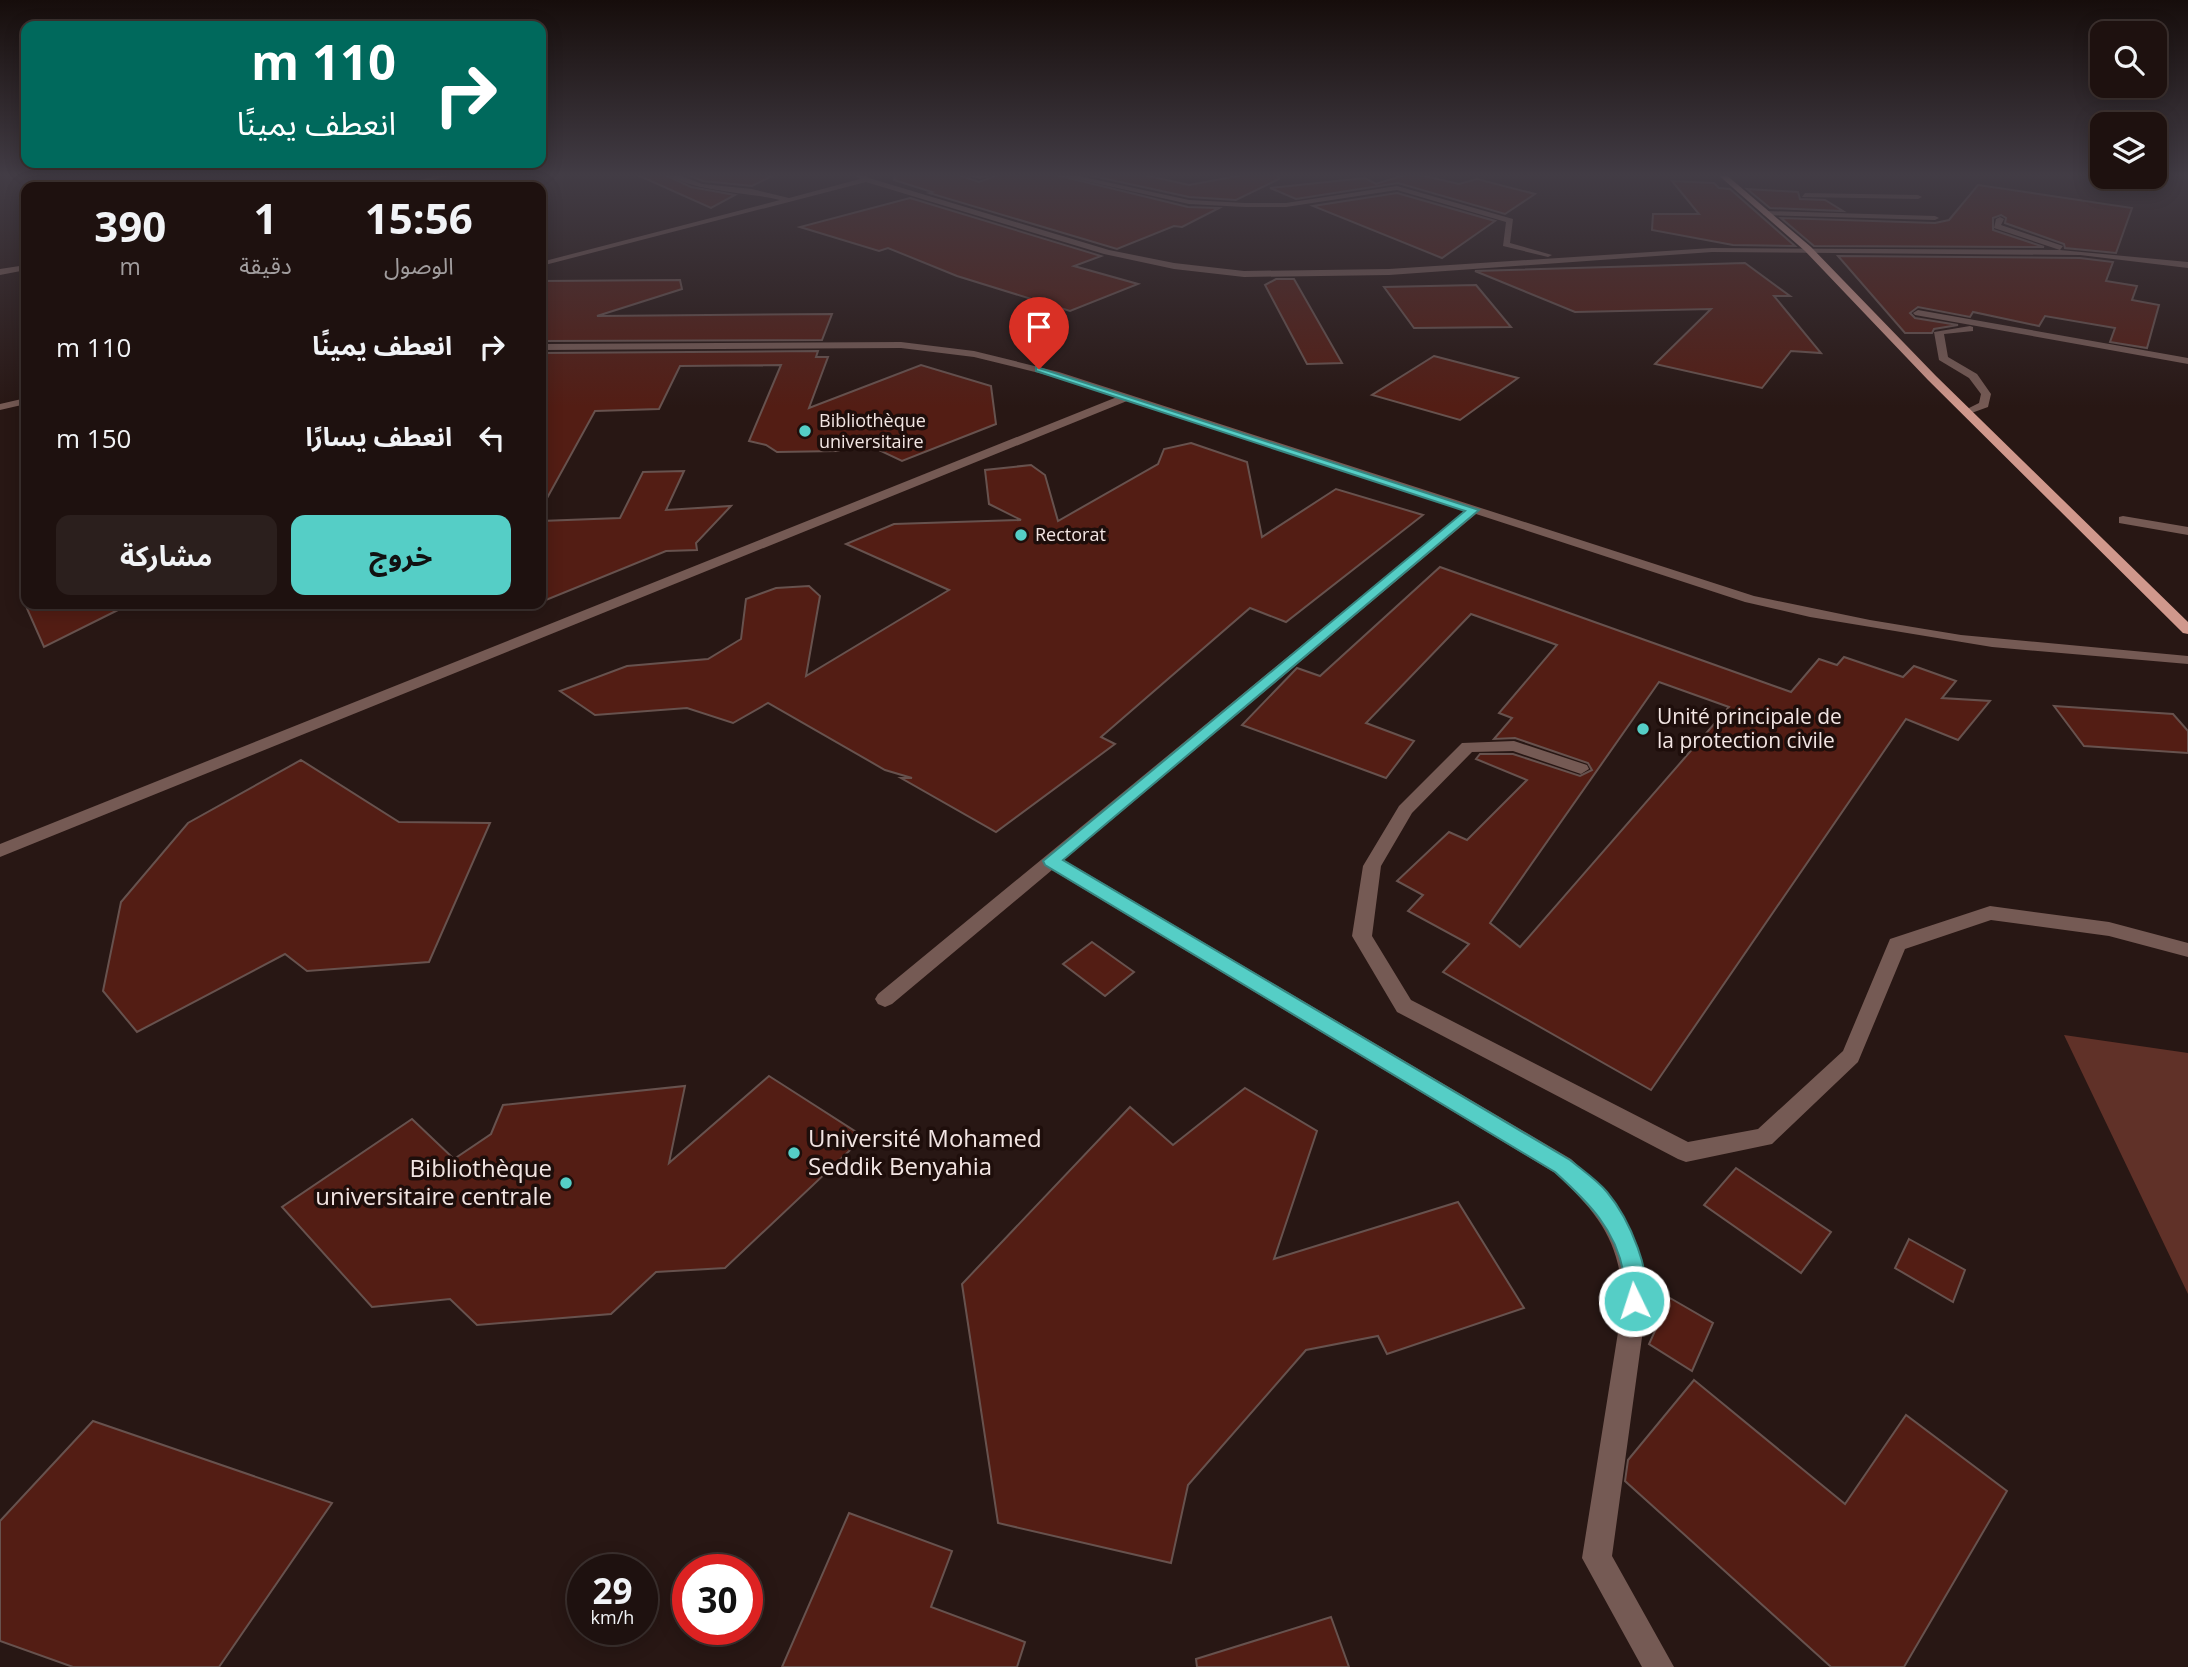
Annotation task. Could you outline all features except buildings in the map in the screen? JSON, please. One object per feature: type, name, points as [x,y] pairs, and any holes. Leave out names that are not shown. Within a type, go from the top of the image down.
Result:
[{"type":"main road","points":[[1810,251],[1966,412],[2188,630]]},
{"type":"street","points":[[546,263],[592,251]]},
{"type":"street","points":[[1103,251],[1174,266],[1272,275],[1332,274],[1687,251]]},
{"type":"street","points":[[1531,251],[1562,259]]},
{"type":"street","points":[[1928,251],[2126,253],[2188,265]]},
{"type":"street","points":[[2070,251],[2076,253]]},
{"type":"street","points":[[0,272],[21,269]]},
{"type":"street","points":[[1918,313],[2188,361]]},
{"type":"street","points":[[1966,412],[1984,405],[1986,394],[1973,376],[1943,358],[1940,332],[1998,328]]},
{"type":"street","points":[[546,346],[912,346],[1009,361],[1750,599],[1840,620],[1993,643],[2188,660]]},
{"type":"street","points":[[0,850],[1127,397]]},
{"type":"street","points":[[0,407],[21,402]]},
{"type":"street","points":[[885,999],[1474,510]]},
{"type":"street","points":[[2123,520],[2188,531]]},
{"type":"street","points":[[1581,769],[1514,747],[1468,747],[1405,810],[1372,866],[1362,936],[1404,1006],[1686,1152],[1764,1137],[1850,1056],[1897,944],[1990,913],[2109,929],[2188,950]]},
{"type":"street","points":[[1051,861],[1563,1166],[1599,1198],[1618,1227],[1635,1276],[1634,1301],[1597,1558],[1659,1667]]},
{"type":"shaded area","points":[[2064,1035],[2188,1053],[2188,1294]]},
{"type":"place","name":"Bibliothèque universitaire","points":[[805,431]]},
{"type":"place","name":"Rectorat","points":[[1021,535]]},
{"type":"place","name":"Unité principale de la protection civile","points":[[1643,729]]},
{"type":"place","name":"Université Mohamed Seddik Benyahia","points":[[794,1153]]},
{"type":"place","name":"Bibliothèque universitaire centrale","points":[[566,1183]]},
{"type":"route","points":[[1039,369],[1474,510],[1051,861],[1563,1166],[1599,1198],[1618,1227],[1635,1276],[1634,1301]]}]
